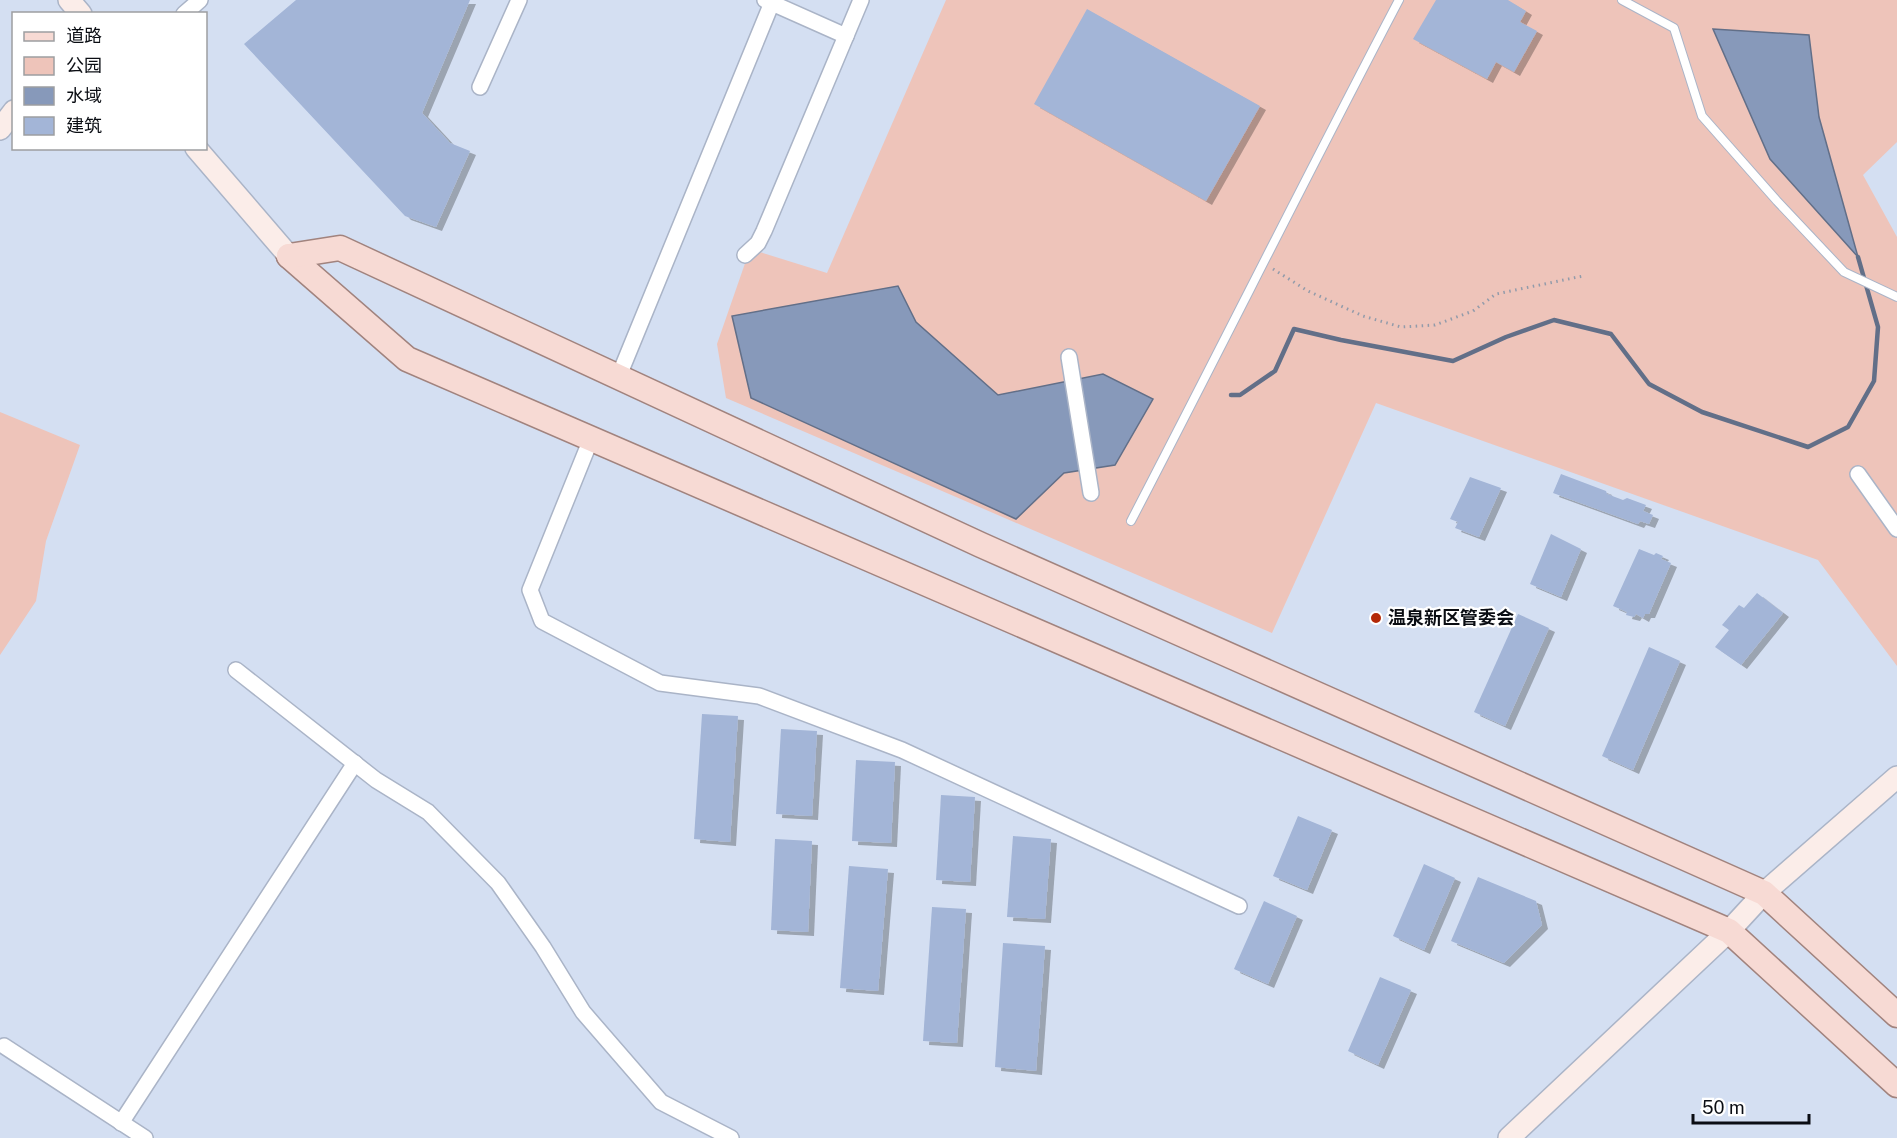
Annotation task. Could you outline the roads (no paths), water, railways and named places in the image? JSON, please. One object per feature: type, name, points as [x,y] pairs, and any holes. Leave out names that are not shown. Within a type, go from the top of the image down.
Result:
[{"type":"main road","points":[[289,256],[340,248],[981,545],[1764,892],[1897,1015]]},
{"type":"main road","points":[[289,256],[407,359],[1729,931],[1897,1085]]},
{"type":"street","points":[[69,0],[79,12]]},
{"type":"street","points":[[186,12],[200,0]]},
{"type":"street","points":[[480,87],[519,0]]},
{"type":"street","points":[[745,255],[758,243],[764,231],[861,0]]},
{"type":"street","points":[[618,378],[770,1],[846,36]]},
{"type":"street","points":[[0,129],[12,114]]},
{"type":"street","points":[[198,150],[289,256]]},
{"type":"street","points":[[1069,357],[1091,493]]},
{"type":"street","points":[[591,439],[530,590],[542,621],[660,683],[759,696],[902,750],[1239,906]]},
{"type":"street","points":[[1858,474],[1897,529]]},
{"type":"street","points":[[236,670],[376,780],[428,812],[498,883],[543,947],[583,1012],[661,1102],[731,1138]]},
{"type":"street","points":[[121,1123],[355,763]]},
{"type":"street","points":[[1509,1138],[1729,931],[1764,892],[1897,777]]},
{"type":"street","points":[[4,1046],[145,1138]]},
{"type":"lane","points":[[1131,521],[1399,0]]},
{"type":"lane","points":[[1622,0],[1674,28],[1702,116],[1777,201],[1844,272],[1897,297]]},
{"type":"water","points":[[1713,29],[1809,35],[1819,117],[1858,257],[1770,159]]},
{"type":"water","points":[[898,286],[916,322],[998,395],[1103,374],[1153,399],[1115,465],[1064,473],[1016,519],[751,398],[732,316]]},
{"type":"waterway","points":[[1231,395],[1240,395],[1275,371],[1294,329],[1453,361],[1506,337],[1554,320],[1611,334],[1649,384],[1702,412],[1808,447],[1848,427],[1874,381],[1878,327],[1858,257]]},
{"type":"place","name":"温泉新区管委会","points":[[1376,618]]}]
